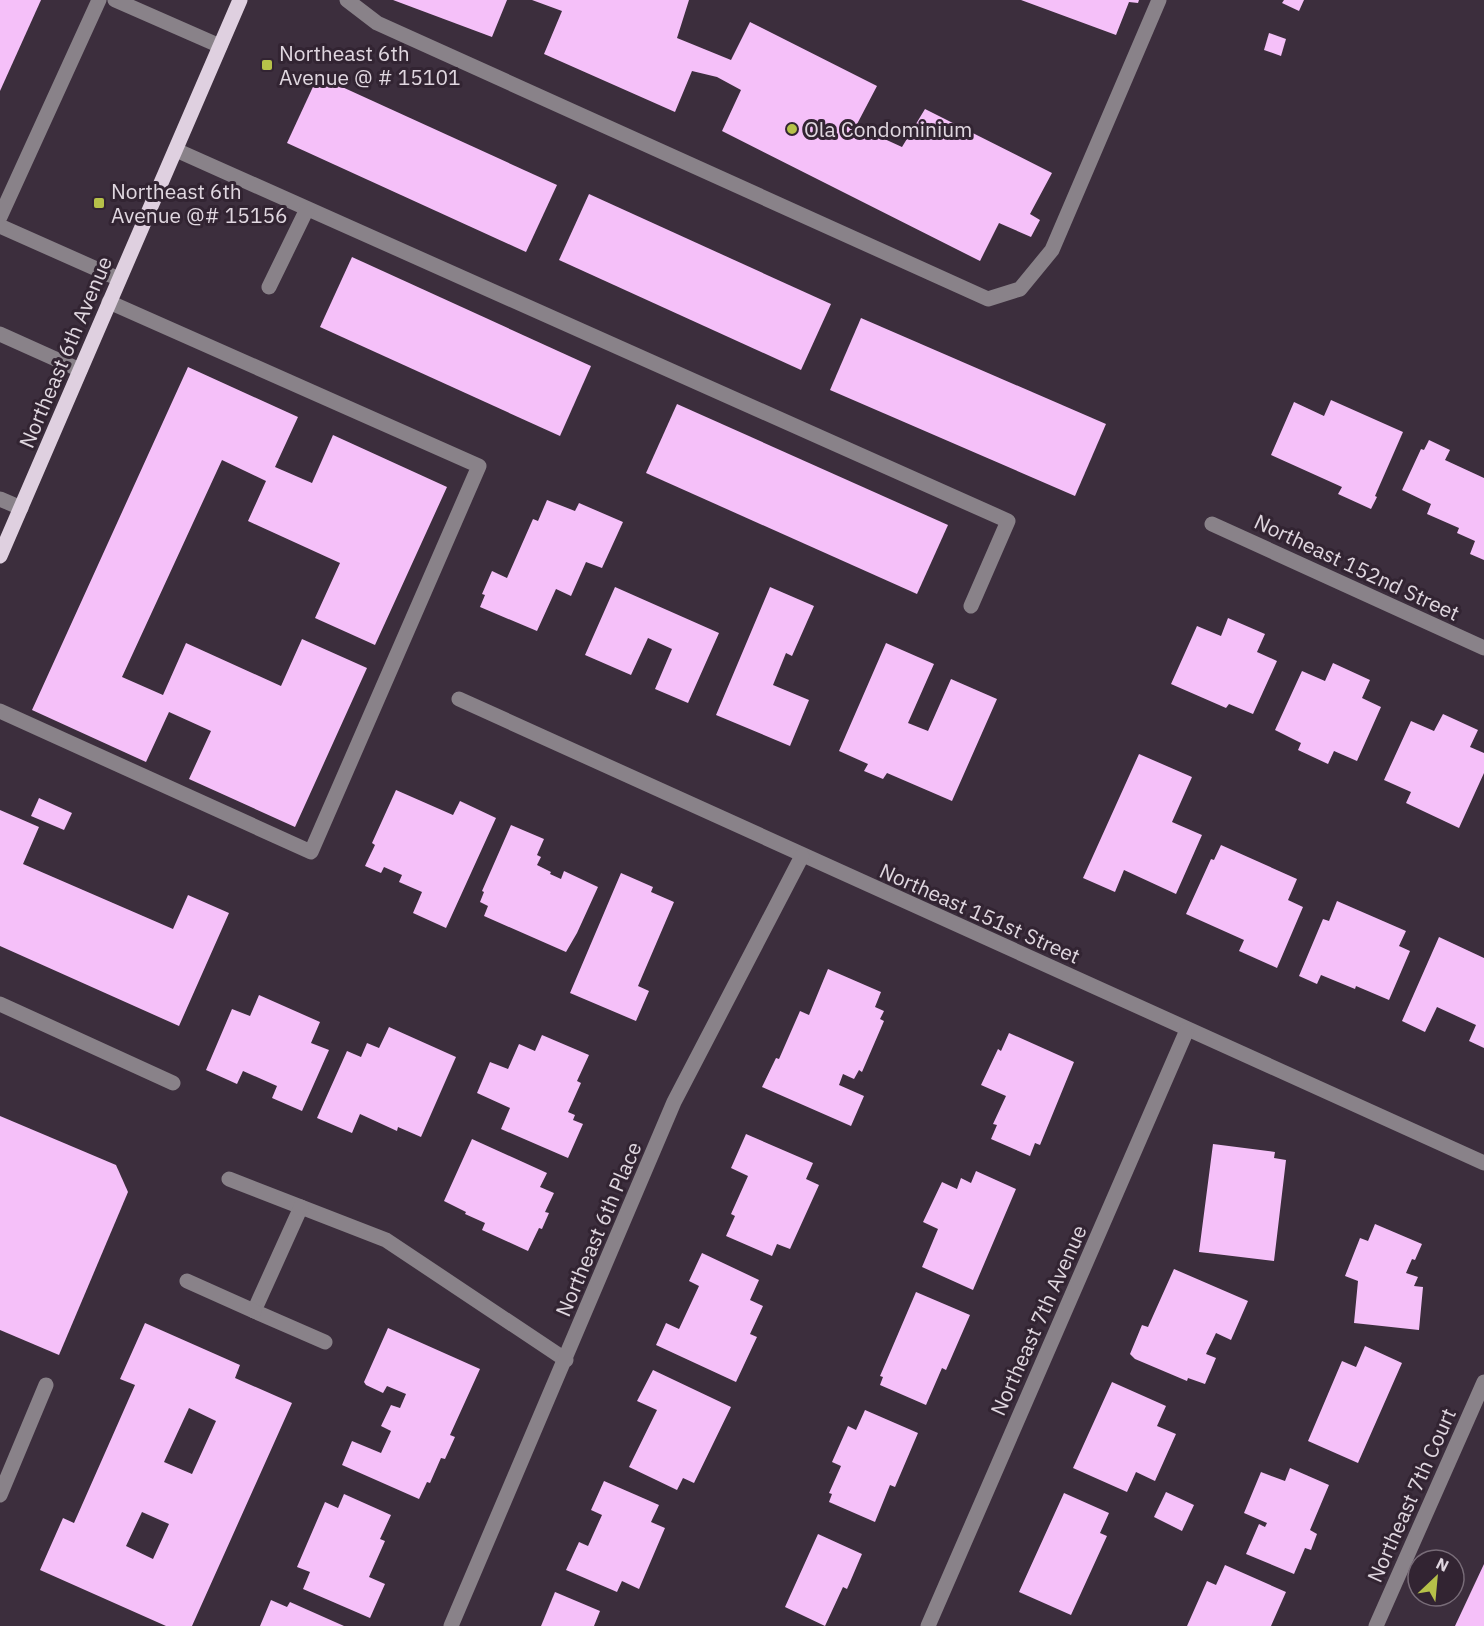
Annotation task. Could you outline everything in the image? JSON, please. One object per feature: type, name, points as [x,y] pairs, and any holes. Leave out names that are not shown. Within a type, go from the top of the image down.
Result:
[{"type":"main road","name":"Northeast 6th Avenue","points":[[0,556],[240,0]]},
{"type":"street","points":[[0,217],[99,0]]},
{"type":"street","points":[[115,0],[220,46]]},
{"type":"street","points":[[347,0],[377,22],[988,300],[1020,289],[1052,250],[1159,0]]},
{"type":"street","points":[[176,150],[1008,520],[971,606]]},
{"type":"street","points":[[269,287],[307,209]]},
{"type":"street","points":[[0,226],[119,279]]},
{"type":"street","points":[[0,711],[311,852],[479,466],[110,302]]},
{"type":"street","points":[[0,334],[80,370]]},
{"type":"street","points":[[0,499],[21,508]]},
{"type":"street","name":"Northeast 152nd Street","points":[[1212,524],[1484,648]]},
{"type":"street","name":"Northeast 151st Street","points":[[459,699],[1484,1163]]},
{"type":"street","name":"Northeast 6th Place","points":[[451,1626],[674,1102],[802,856]]},
{"type":"street","points":[[0,1004],[173,1083]]},
{"type":"street","name":"Northeast 7th Avenue","points":[[928,1626],[1187,1030]]},
{"type":"street","points":[[229,1179],[386,1240],[566,1360]]},
{"type":"street","points":[[254,1311],[301,1206]]},
{"type":"street","points":[[187,1281],[325,1342]]},
{"type":"street","name":"Northeast 7th Court","points":[[1376,1626],[1484,1382]]},
{"type":"street","points":[[0,1495],[46,1385]]},
{"type":"building","points":[[0,0],[41,0],[0,91]]},
{"type":"building","points":[[393,0],[507,0],[492,37]]},
{"type":"building","name":"Ola Condominium","points":[[532,0],[689,0],[677,38],[731,60],[750,22],[877,86],[856,126],[902,147],[925,109],[1052,173],[1030,214],[1040,220],[1031,237],[999,223],[980,261],[722,131],[741,90],[717,77],[692,71],[675,112],[544,54],[562,11]]},
{"type":"building","points":[[1021,0],[1139,0],[1138,3],[1129,2],[1116,35]]},
{"type":"building","points":[[1284,0],[1304,0],[1299,11],[1282,3]]},
{"type":"building","points":[[1269,33],[1286,39],[1281,56],[1264,50]]},
{"type":"building","points":[[318,76],[557,185],[526,252],[287,143]]},
{"type":"building","points":[[589,194],[831,304],[801,370],[559,260]]},
{"type":"building","points":[[352,257],[591,366],[560,436],[320,327]]},
{"type":"building","points":[[861,318],[1106,424],[1075,496],[830,390]]},
{"type":"building","points":[[188,367],[298,417],[275,467],[312,483],[333,435],[447,487],[375,645],[315,618],[340,563],[248,521],[266,481],[222,460],[122,677],[163,695],[186,643],[281,686],[302,639],[367,668],[295,827],[189,779],[211,731],[169,712],[146,762],[32,710]]},
{"type":"building","points":[[1331,400],[1403,432],[1371,509],[1338,494],[1342,487],[1271,455],[1294,402],[1324,416]]},
{"type":"building","points":[[677,404],[948,525],[917,594],[646,473]]},
{"type":"building","points":[[1429,440],[1450,450],[1445,460],[1484,478],[1484,560],[1470,554],[1475,541],[1457,533],[1459,528],[1427,514],[1431,504],[1402,490],[1421,449],[1424,450]]},
{"type":"building","points":[[547,500],[575,511],[579,503],[623,522],[602,568],[586,562],[571,596],[556,589],[537,631],[480,607],[485,595],[482,594],[492,571],[507,578],[533,519],[538,521]]},
{"type":"building","points":[[615,587],[719,633],[688,703],[655,689],[672,649],[648,638],[631,675],[585,655]]},
{"type":"building","points":[[770,587],[814,606],[792,656],[786,653],[773,685],[809,700],[790,746],[716,715]]},
{"type":"building","points":[[1228,618],[1265,634],[1257,652],[1277,661],[1253,714],[1229,704],[1226,708],[1171,684],[1197,626],[1221,636]]},
{"type":"building","points":[[886,643],[934,664],[908,723],[928,731],[951,679],[997,699],[952,801],[887,773],[883,779],[864,771],[868,764],[839,751]]},
{"type":"building","points":[[1333,663],[1370,680],[1362,698],[1381,707],[1357,761],[1334,751],[1328,764],[1298,750],[1301,743],[1275,730],[1302,671],[1325,681]]},
{"type":"building","points":[[1443,714],[1478,730],[1470,747],[1484,753],[1484,773],[1459,828],[1406,803],[1411,792],[1384,780],[1411,721],[1434,731]]},
{"type":"building","points":[[1139,754],[1192,777],[1172,822],[1202,835],[1176,894],[1124,870],[1115,892],[1083,878]]},
{"type":"building","points":[[396,790],[453,815],[460,801],[496,818],[446,928],[413,913],[422,892],[399,882],[402,875],[384,867],[381,873],[365,866],[375,845],[372,843]]},
{"type":"building","points":[[39,798],[72,813],[64,830],[31,816]]},
{"type":"building","points":[[0,810],[39,827],[23,864],[173,929],[188,895],[229,913],[179,1026],[0,946]]},
{"type":"building","points":[[511,825],[544,839],[537,855],[541,857],[537,865],[561,879],[564,871],[598,887],[566,952],[484,916],[488,906],[480,902],[484,892],[482,891]]},
{"type":"building","points":[[1221,845],[1297,879],[1288,900],[1303,907],[1277,968],[1239,951],[1244,940],[1186,914],[1211,859],[1214,860]]},
{"type":"building","points":[[621,873],[653,887],[651,892],[674,902],[638,986],[649,991],[636,1021],[570,993]]},
{"type":"building","points":[[1337,901],[1406,931],[1399,946],[1410,951],[1389,1000],[1321,975],[1317,984],[1299,976],[1323,919],[1329,921]]},
{"type":"building","points":[[1439,937],[1484,958],[1484,1048],[1469,1041],[1476,1025],[1437,1007],[1425,1032],[1402,1021]]},
{"type":"building","points":[[828,969],[881,992],[875,1007],[884,1011],[880,1019],[884,1021],[862,1072],[859,1070],[854,1079],[843,1074],[839,1085],[864,1096],[851,1126],[762,1087],[776,1058],[779,1059],[800,1011],[809,1015]]},
{"type":"building","points":[[259,995],[320,1022],[311,1043],[329,1050],[302,1111],[272,1098],[277,1086],[243,1071],[237,1084],[206,1070],[232,1009],[250,1016]]},
{"type":"building","points":[[389,1027],[456,1057],[421,1137],[398,1127],[397,1131],[360,1114],[352,1133],[317,1118],[347,1051],[361,1057],[367,1043],[379,1048]]},
{"type":"building","points":[[1009,1033],[1074,1062],[1040,1145],[1035,1143],[1030,1156],[991,1139],[997,1125],[993,1124],[1006,1096],[981,1085],[998,1049],[1001,1051]]},
{"type":"building","points":[[542,1035],[589,1055],[577,1081],[581,1083],[568,1112],[575,1115],[573,1120],[583,1124],[568,1158],[501,1129],[510,1108],[477,1093],[490,1062],[508,1069],[519,1044],[535,1051]]},
{"type":"building","points":[[0,1116],[116,1165],[128,1192],[59,1355],[0,1330]]},
{"type":"building","points":[[746,1134],[813,1163],[806,1179],[819,1185],[790,1249],[777,1244],[772,1256],[726,1236],[735,1216],[731,1214],[748,1176],[731,1168]]},
{"type":"building","points":[[472,1139],[547,1173],[540,1187],[554,1193],[545,1212],[549,1213],[542,1229],[539,1228],[528,1251],[482,1230],[485,1223],[444,1201]]},
{"type":"building","points":[[1213,1144],[1275,1152],[1274,1158],[1286,1160],[1274,1261],[1199,1252]]},
{"type":"building","points":[[976,1171],[1016,1189],[973,1290],[922,1267],[938,1229],[923,1222],[942,1182],[957,1189],[961,1178],[971,1183]]},
{"type":"building","points":[[1375,1224],[1422,1244],[1406,1273],[1418,1277],[1414,1286],[1423,1287],[1419,1330],[1354,1323],[1358,1281],[1345,1276],[1360,1238],[1368,1241]]},
{"type":"building","points":[[702,1253],[759,1280],[750,1300],[763,1306],[750,1334],[757,1337],[736,1382],[656,1345],[666,1323],[679,1329],[699,1286],[689,1281]]},
{"type":"building","points":[[1174,1269],[1248,1301],[1231,1340],[1216,1333],[1206,1354],[1216,1358],[1205,1384],[1188,1378],[1187,1381],[1135,1359],[1130,1354],[1142,1325],[1148,1327]]},
{"type":"building","points":[[916,1292],[970,1315],[946,1370],[942,1368],[926,1405],[880,1385],[883,1377],[880,1376]]},
{"type":"building","points":[[145,1323],[240,1365],[235,1378],[292,1403],[192,1626],[166,1626],[40,1570],[63,1518],[74,1523],[135,1385],[120,1379]],"holes":[[[189,1408],[216,1421],[192,1474],[164,1462]],[[142,1512],[169,1524],[153,1559],[126,1546]]]},
{"type":"building","points":[[388,1328],[480,1369],[450,1435],[455,1437],[445,1459],[441,1458],[430,1483],[427,1482],[419,1499],[342,1465],[352,1441],[381,1453],[391,1431],[381,1426],[391,1405],[400,1408],[406,1394],[387,1386],[383,1393],[364,1382]]},
{"type":"building","points":[[1365,1346],[1402,1363],[1358,1463],[1308,1441],[1342,1361],[1356,1367]]},
{"type":"building","points":[[653,1370],[731,1407],[694,1483],[683,1478],[677,1490],[629,1467],[657,1410],[637,1401]]},
{"type":"building","points":[[1112,1382],[1166,1406],[1157,1426],[1176,1434],[1155,1481],[1136,1472],[1127,1492],[1073,1468]]},
{"type":"building","points":[[865,1410],[918,1433],[895,1487],[890,1485],[875,1522],[829,1502],[832,1494],[829,1493],[841,1466],[832,1462],[848,1426],[856,1430]]},
{"type":"building","points":[[1290,1468],[1329,1485],[1310,1530],[1317,1534],[1311,1550],[1305,1548],[1294,1574],[1246,1554],[1259,1524],[1265,1527],[1267,1523],[1244,1513],[1261,1472],[1285,1481]]},
{"type":"building","points":[[604,1481],[659,1505],[651,1522],[665,1528],[639,1589],[622,1581],[617,1592],[566,1570],[579,1542],[588,1546],[602,1515],[591,1510]]},
{"type":"building","points":[[1166,1492],[1194,1505],[1182,1531],[1154,1517]]},
{"type":"building","points":[[1064,1493],[1109,1513],[1100,1533],[1107,1536],[1071,1615],[1019,1592]]},
{"type":"building","points":[[344,1494],[391,1515],[380,1539],[385,1541],[369,1577],[385,1584],[370,1618],[303,1589],[310,1572],[297,1567],[325,1502],[338,1508]]},
{"type":"building","points":[[818,1534],[862,1554],[847,1589],[843,1587],[825,1626],[785,1607]]},
{"type":"building","points":[[1484,1564],[1484,1626],[1455,1626],[1463,1608],[1466,1608],[1466,1602]]},
{"type":"building","points":[[1225,1565],[1286,1592],[1271,1626],[1187,1626],[1207,1581],[1216,1585]]},
{"type":"building","points":[[555,1592],[600,1611],[594,1626],[541,1626]]},
{"type":"building","points":[[271,1600],[287,1607],[290,1602],[344,1626],[260,1626]]},
{"type":"place","name":"Northeast 6th Avenue @ # 15101","points":[[267,65]]},
{"type":"place","name":"Ola Condominium","points":[[792,129]]},
{"type":"place","name":"Northeast 6th Avenue @# 15156","points":[[99,203]]}]
